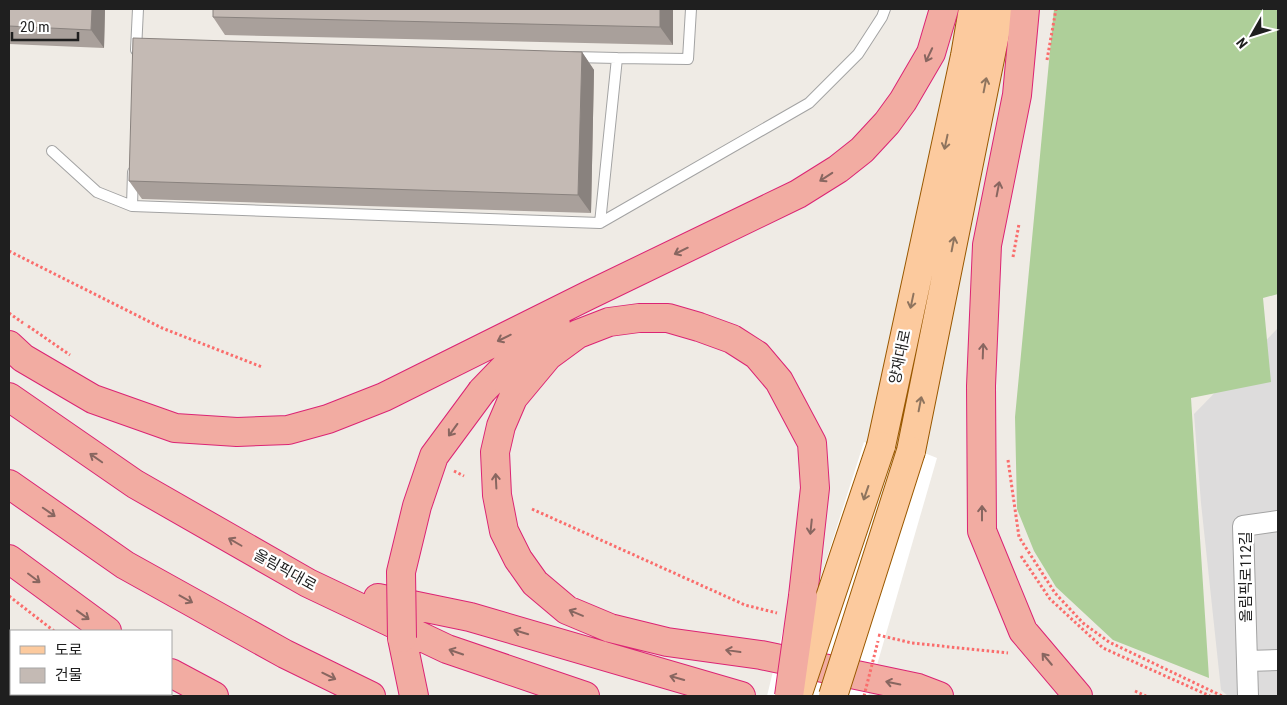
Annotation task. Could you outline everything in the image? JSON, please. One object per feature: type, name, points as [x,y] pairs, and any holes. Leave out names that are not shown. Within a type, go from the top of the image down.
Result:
[{"type":"highway","points":[[9,345],[23,358],[94,399],[175,428],[237,432],[288,430],[328,419],[384,398],[587,296],[798,194],[838,169],[862,150],[904,101],[931,53],[944,9]]},
{"type":"highway","points":[[1025,9],[1017,95],[987,245],[981,386],[982,531],[1023,631],[1078,696]]},
{"type":"highway","points":[[414,696],[402,638],[401,572],[417,506],[434,456],[482,391],[509,364],[587,296]]},
{"type":"highway","points":[[789,696],[803,596],[815,488],[812,444],[779,381],[756,356],[732,339],[668,318],[639,318],[610,322],[578,334],[548,356],[513,398],[501,426],[495,452],[497,495],[504,531],[518,559],[535,583],[567,610],[610,628],[667,642],[761,655],[918,688],[939,696]]},
{"type":"highway","name":"올림픽대로","points":[[9,397],[135,484],[308,583],[447,649],[585,696]]},
{"type":"highway","points":[[9,484],[125,565],[286,654],[371,696]]},
{"type":"highway","points":[[9,559],[106,630]]},
{"type":"highway","points":[[308,583],[470,617],[741,696]]},
{"type":"highway","points":[[172,674],[214,696]]},
{"type":"main road","name":"양재대로","points":[[797,696],[881,446],[965,56],[973,9]]},
{"type":"main road","name":"양재대로","points":[[832,696],[911,451],[1000,9]]},
{"type":"street","name":"올림픽로112길","points":[[1248,696],[1243,526],[1278,521]]},
{"type":"street","points":[[1247,661],[1278,660]]},
{"type":"lane","points":[[136,59],[142,39],[138,9]]},
{"type":"lane","points":[[558,56],[688,59],[691,9]]},
{"type":"lane","points":[[52,151],[97,192],[132,206],[600,223],[809,103],[858,54],[882,17],[885,9]]},
{"type":"lane","points":[[600,223],[617,58]]},
{"type":"lane","points":[[132,206],[133,157]]},
{"type":"path","points":[[1046,67],[1056,9]]},
{"type":"path","points":[[1013,258],[1019,221]]},
{"type":"path","points":[[9,251],[162,328],[262,367]]},
{"type":"path","points":[[9,313],[71,355]]},
{"type":"path","points":[[1007,453],[1019,538],[1055,593],[1083,623],[1109,642],[1222,696]]},
{"type":"path","points":[[532,510],[745,606],[782,614]]},
{"type":"path","points":[[1020,555],[1050,599],[1104,648],[1210,696]]},
{"type":"path","points":[[9,596],[53,630]]},
{"type":"path","points":[[875,635],[912,643],[1008,653]]},
{"type":"path","points":[[1135,691],[1146,696]]},
{"type":"shaded area","points":[[1278,328],[1278,696],[1228,696],[1221,690],[1201,503],[1194,414]]},
{"type":"green space","points":[[1054,9],[1278,9],[1278,294],[1263,298],[1271,382],[1191,398],[1209,678],[1113,640],[1056,587],[1034,551],[1017,509],[1015,417]]},
{"type":"pier","points":[[864,442],[927,454],[937,458],[868,696],[767,696],[792,593],[815,595]]},
{"type":"building","points":[[9,9],[92,9],[91,30],[9,26]]},
{"type":"building","points":[[213,9],[660,9],[660,27],[213,17]]},
{"type":"building","points":[[133,38],[582,52],[578,195],[129,181]]}]
